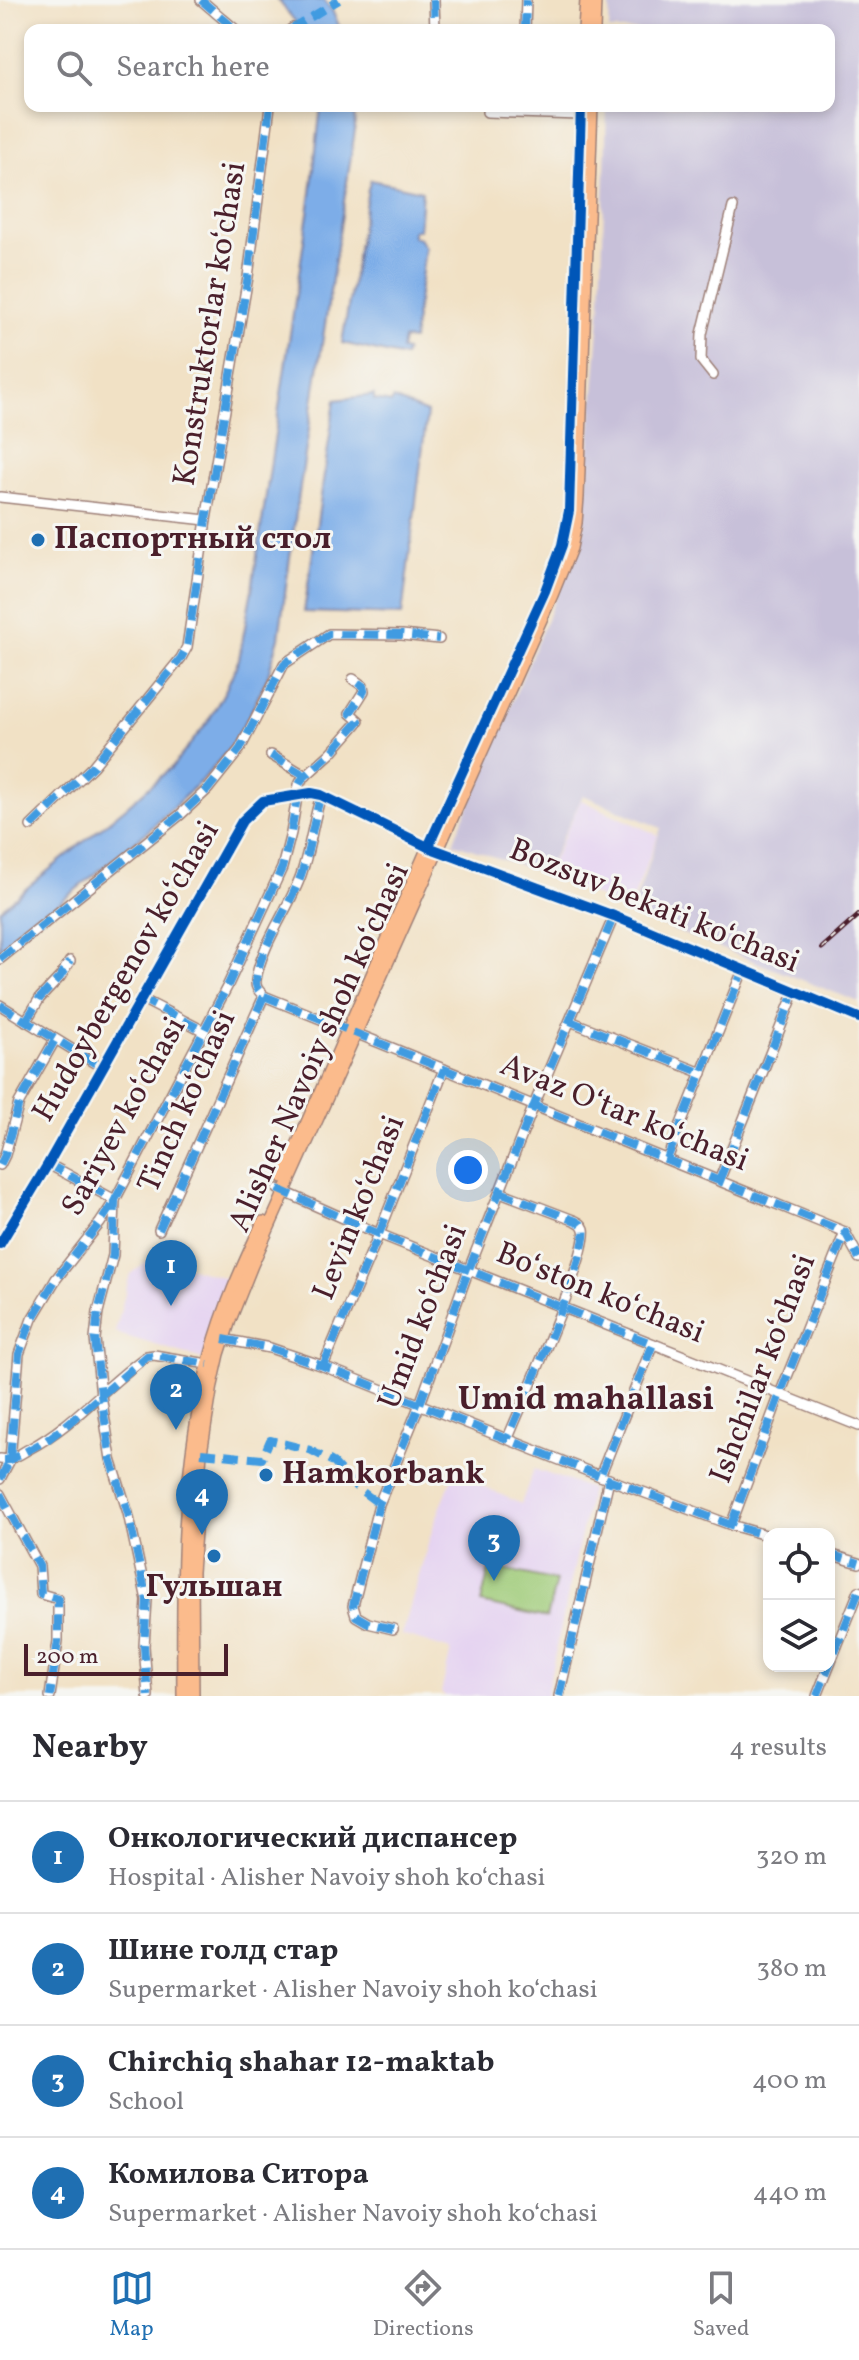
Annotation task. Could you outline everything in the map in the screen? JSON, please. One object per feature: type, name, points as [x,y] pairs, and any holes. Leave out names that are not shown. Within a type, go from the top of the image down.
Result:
[{"type":"main road","points":[[584,24],[586,0]]},
{"type":"main road","points":[[594,24],[595,0]]},
{"type":"main road","name":"Alisher Navoiy shoh koʻchasi","points":[[183,1696],[182,1599],[186,1520],[193,1452],[208,1364],[216,1336],[236,1282],[352,1033],[545,591],[565,536],[569,511],[581,112]]},
{"type":"main road","name":"Alisher Navoiy shoh koʻchasi","points":[[432,848],[552,595],[574,536],[592,112]]},
{"type":"main road","name":"Alisher Navoiy shoh koʻchasi","points":[[193,1696],[191,1599],[196,1498],[212,1385],[223,1339],[281,1191]]},
{"type":"street","points":[[201,0],[229,24]]},
{"type":"street","points":[[434,0],[435,24]]},
{"type":"street","points":[[525,24],[526,0]]},
{"type":"street","name":"Konstruktorlar ko‘chasi","points":[[31,826],[107,750],[187,647],[248,277],[269,112]]},
{"type":"street","points":[[713,375],[701,360],[702,334],[733,207]]},
{"type":"street","points":[[0,497],[206,520]]},
{"type":"street","points":[[0,959],[180,815],[208,789],[240,749],[284,664],[329,634],[374,633],[439,639]]},
{"type":"street","points":[[271,755],[306,776],[331,753],[359,721],[350,713],[364,691],[363,686],[353,679]]},
{"type":"street","name":"Sariyev ko‘chasi","points":[[0,1479],[19,1354],[32,1319],[56,1279],[115,1200],[227,987],[282,868],[299,785],[306,776]]},
{"type":"street","points":[[297,796],[311,793],[321,795],[432,848]]},
{"type":"street","name":"Tinch ko‘chasi","points":[[321,795],[302,872],[259,969],[257,988],[264,996],[352,1033]]},
{"type":"street","name":"Hudoybergenov ko‘chasi","points":[[0,1244],[4,1228],[48,1164],[242,821],[263,801],[297,796]]},
{"type":"street","name":"Bozsuv bekati ko‘chasi","points":[[432,848],[614,916],[859,1018]]},
{"type":"street","name":"Umid ko‘chasi","points":[[393,1629],[368,1623],[356,1616],[353,1606],[379,1504],[534,1105],[614,916]]},
{"type":"street","points":[[26,1021],[70,961]]},
{"type":"street","points":[[667,1159],[743,970]]},
{"type":"street","points":[[719,1181],[795,991]]},
{"type":"street","name":"Tinch ko‘chasi","points":[[159,1230],[264,996]]},
{"type":"street","points":[[140,998],[204,1031]]},
{"type":"street","points":[[0,1005],[101,1067]]},
{"type":"street","points":[[570,1021],[702,1073]]},
{"type":"street","name":"Avaz O‘tar ko‘chasi","points":[[352,1033],[845,1232]]},
{"type":"street","points":[[0,1165],[19,1103],[55,1040]]},
{"type":"street","name":"Levin ko‘chasi","points":[[323,1366],[444,1069]]},
{"type":"street","points":[[48,1164],[115,1200],[113,1255],[98,1312],[95,1339],[111,1459],[128,1513],[147,1600],[144,1646],[148,1696]]},
{"type":"street","name":"Bo‘ston ko‘chasi","points":[[281,1191],[379,1234],[859,1426]]},
{"type":"street","points":[[500,1192],[582,1225],[584,1231],[580,1255],[562,1306],[508,1438]]},
{"type":"street","points":[[845,1232],[859,1258]]},
{"type":"street","name":"Ishchilar ko‘chasi","points":[[731,1525],[845,1232]]},
{"type":"street","points":[[223,1339],[270,1348],[323,1366],[605,1478],[763,1534]]},
{"type":"street","points":[[559,1696],[605,1478],[653,1344]]},
{"type":"street","points":[[5,1460],[47,1440],[147,1356],[208,1364]]},
{"type":"street","points":[[0,1494],[39,1566],[40,1593],[58,1599],[58,1641],[50,1696]]},
{"type":"street","points":[[835,1556],[859,1563]]},
{"type":"street","points":[[817,1696],[859,1591]]},
{"type":"shaded area","points":[[610,0],[859,0],[859,1002],[631,914],[661,828],[583,795],[545,874],[453,843],[583,533],[601,302],[607,112],[835,112],[835,24],[609,24]]},
{"type":"shaded area","points":[[581,800],[658,835],[629,910],[546,875]]},
{"type":"shaded area","points":[[153,1257],[228,1279],[203,1359],[115,1333],[130,1274]]},
{"type":"shaded area","points":[[534,1469],[591,1489],[546,1696],[446,1696],[441,1693],[451,1650],[402,1635],[433,1527],[454,1473],[521,1504]]},
{"type":"green space","points":[[490,1566],[556,1581],[547,1618],[481,1603]]},
{"type":"water","points":[[278,0],[324,0],[338,24],[297,24]]},
{"type":"water","points":[[320,112],[354,112],[355,130],[279,638],[267,678],[230,748],[205,777],[147,832],[0,951],[0,910],[173,766],[209,720],[239,659],[311,193]]},
{"type":"water","points":[[371,180],[422,191],[419,230],[413,230],[413,237],[419,238],[425,248],[413,340],[403,339],[401,350],[406,351],[404,357],[342,343]]},
{"type":"water","points":[[374,395],[374,400],[392,403],[393,399],[427,413],[402,615],[304,612],[335,400]]},
{"type":"railway","points":[[822,948],[859,915]]},
{"type":"marked path","points":[[201,0],[229,24]]},
{"type":"marked path","points":[[300,24],[339,0]]},
{"type":"marked path","points":[[434,0],[435,24]]},
{"type":"marked path","points":[[525,24],[526,0]]},
{"type":"marked path","points":[[31,826],[93,766],[187,647],[248,277],[269,112]]},
{"type":"marked path","points":[[0,959],[180,815],[208,789],[240,749],[284,664],[329,634],[439,639]]},
{"type":"marked path","points":[[0,1479],[10,1460],[19,1354],[32,1319],[56,1279],[115,1200],[227,987],[282,868],[299,785],[359,721],[350,713],[364,691],[363,686],[353,679]]},
{"type":"marked path","points":[[271,755],[306,776]]},
{"type":"marked path","points":[[321,795],[301,875],[259,967],[256,985],[264,996],[845,1232],[859,1258]]},
{"type":"marked path","points":[[393,1629],[368,1623],[356,1616],[353,1606],[379,1504],[534,1105],[614,916]]},
{"type":"marked path","points":[[26,1021],[70,961]]},
{"type":"marked path","points":[[667,1159],[743,970]]},
{"type":"marked path","points":[[719,1181],[795,991]]},
{"type":"marked path","points":[[159,1230],[264,996]]},
{"type":"marked path","points":[[140,998],[204,1031]]},
{"type":"marked path","points":[[0,1005],[101,1067]]},
{"type":"marked path","points":[[570,1021],[702,1073]]},
{"type":"marked path","points":[[0,1165],[19,1103],[55,1040]]},
{"type":"marked path","points":[[323,1366],[444,1069]]},
{"type":"marked path","points":[[48,1164],[115,1200],[113,1255],[98,1312],[95,1339],[111,1459],[128,1513],[147,1600],[144,1646],[148,1696]]},
{"type":"marked path","points":[[278,1189],[379,1234],[653,1344],[600,1476]]},
{"type":"marked path","points":[[500,1192],[576,1221],[584,1229],[583,1244],[566,1297],[508,1438]]},
{"type":"marked path","points":[[731,1525],[845,1232]]},
{"type":"marked path","points":[[223,1339],[270,1348],[323,1366],[600,1476],[763,1534]]},
{"type":"marked path","points":[[4,1460],[10,1460],[47,1440],[147,1356],[208,1364]]},
{"type":"marked path","points":[[201,1453],[262,1459],[270,1440],[310,1450],[333,1462],[356,1487],[379,1504]]},
{"type":"marked path","points":[[559,1696],[609,1479]]},
{"type":"marked path","points":[[0,1494],[39,1566],[41,1594],[58,1599],[58,1641],[50,1696]]},
{"type":"marked path","points":[[835,1556],[859,1563]]},
{"type":"marked path","points":[[817,1696],[859,1591]]},
{"type":"cycle path","points":[[428,847],[545,591],[562,545],[569,511],[581,112]]},
{"type":"cycle path","points":[[0,1244],[242,821],[263,801],[311,793],[321,795],[428,847],[614,916],[859,1018]]},
{"type":"place","name":"Паспортный стол","points":[[38,540]]},
{"type":"place","name":"Онкологический диспансер","points":[[171,1306]]},
{"type":"place","name":"Шине голд стар","points":[[176,1430]]},
{"type":"place","name":"Hamkorbank","points":[[266,1475]]},
{"type":"place","name":"Комилова Ситора","points":[[202,1535]]},
{"type":"place","name":"Гульшан","points":[[214,1556]]},
{"type":"place","name":"Chirchiq shahar 12-maktab","points":[[494,1581]]},
{"type":"district","name":"Umid mahallasi","points":[[586,1400]]}]
